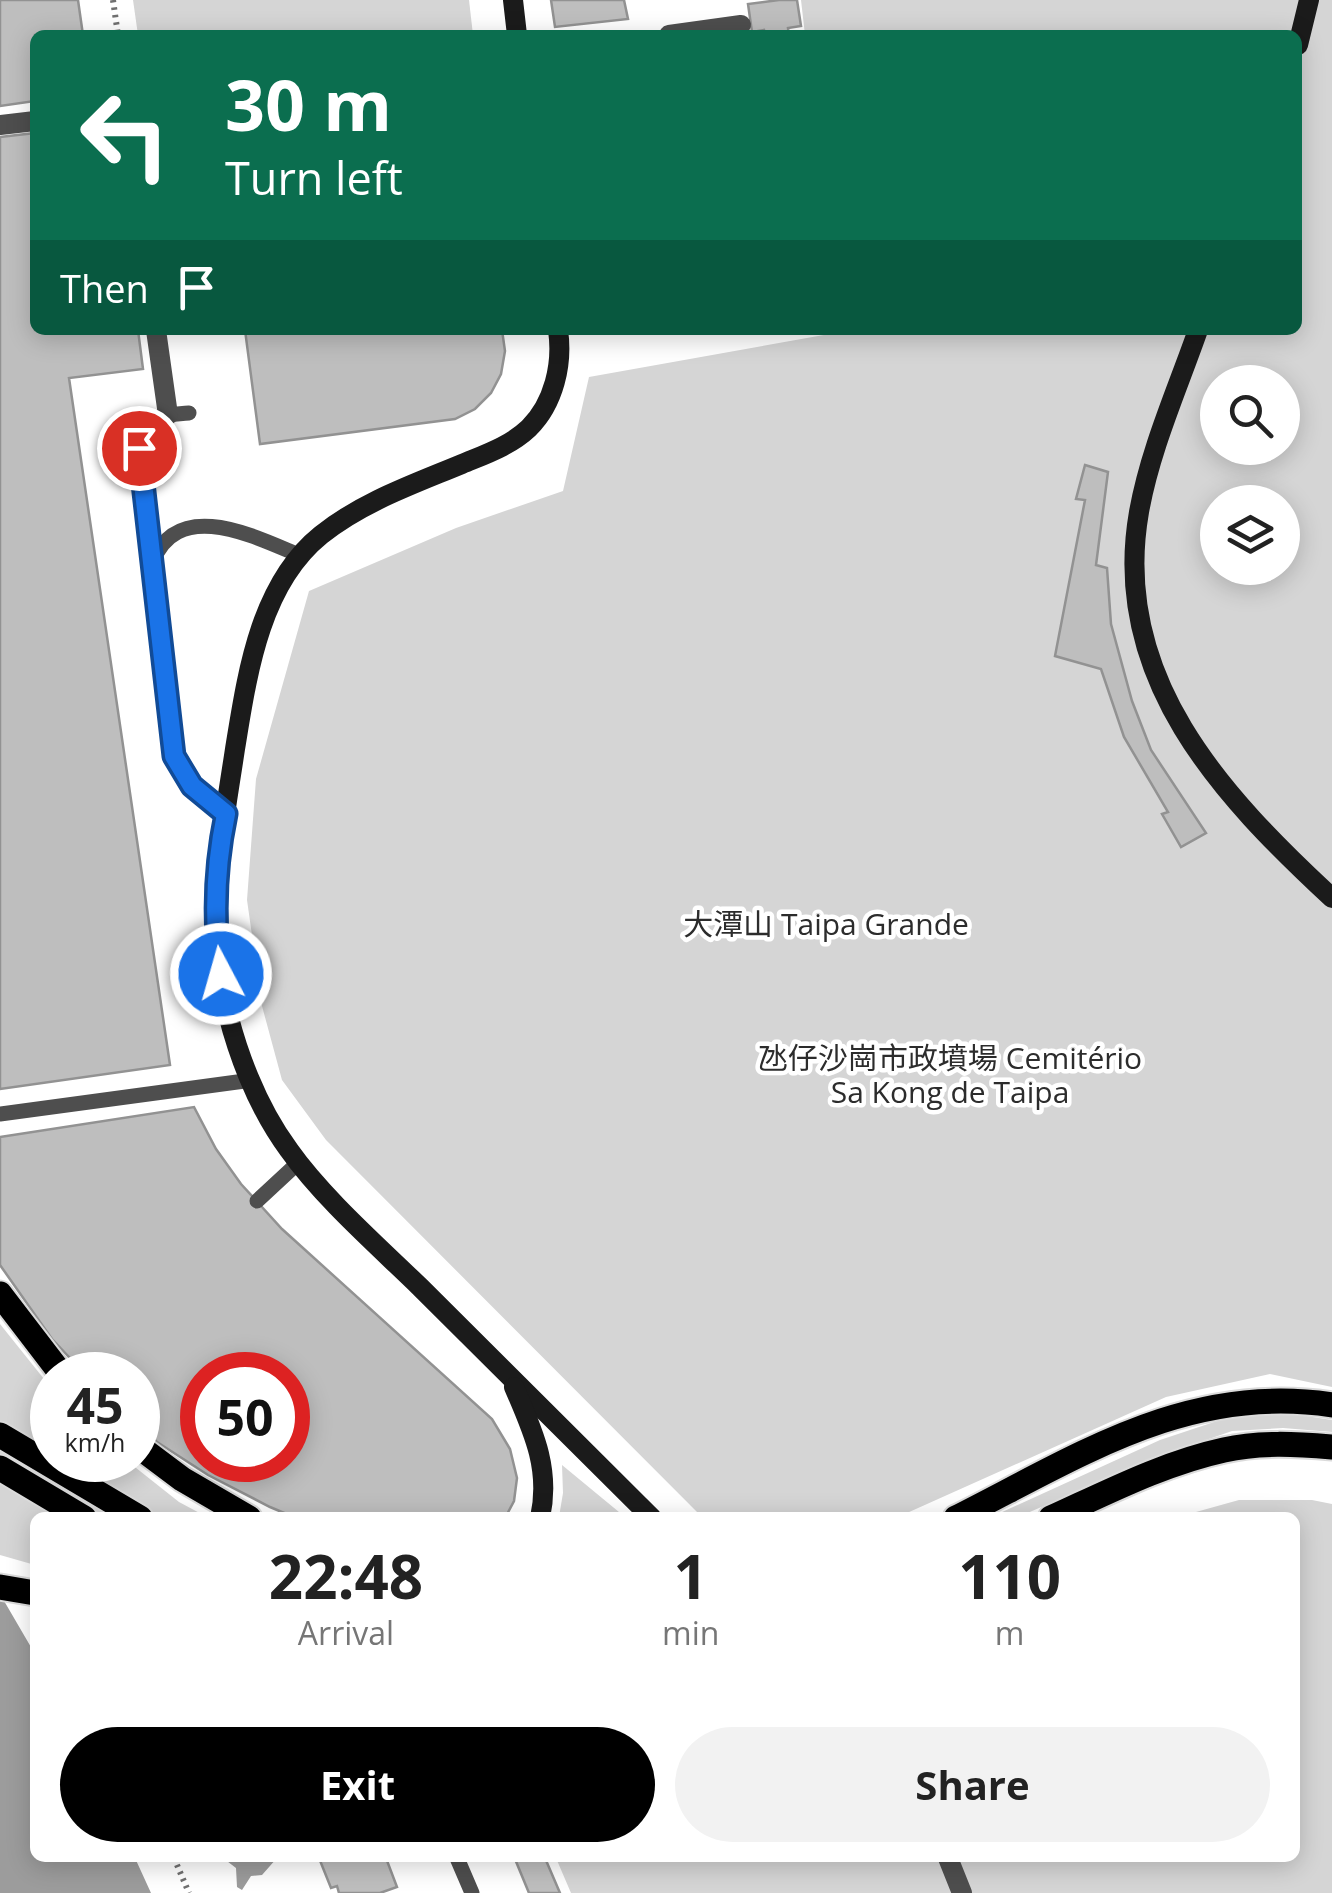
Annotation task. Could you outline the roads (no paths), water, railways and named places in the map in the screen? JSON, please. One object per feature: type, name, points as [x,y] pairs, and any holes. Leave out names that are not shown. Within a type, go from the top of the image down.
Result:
[{"type":"main road","points":[[513,0],[516,30]]},
{"type":"main road","points":[[1302,30],[1310,0]]},
{"type":"main road","points":[[558,335],[558,374],[548,402],[530,426],[507,445],[361,508],[320,536],[299,555],[272,603],[243,700],[217,859],[218,952],[235,1037],[264,1110],[298,1162],[646,1512]]},
{"type":"main road","points":[[1196,335],[1147,478],[1138,516],[1137,602],[1145,644],[1158,686],[1200,757],[1238,804],[1332,898]]},
{"type":"main road","points":[[0,1294],[44,1352]]},
{"type":"main road","points":[[509,1376],[542,1455],[541,1512]]},
{"type":"main road","points":[[968,1512],[1098,1446],[1184,1413],[1230,1402],[1272,1399],[1332,1405]]},
{"type":"main road","points":[[0,1435],[130,1512]]},
{"type":"main road","points":[[1063,1512],[1148,1474],[1224,1450],[1286,1443],[1332,1447]]},
{"type":"main road","points":[[160,1462],[239,1512]]},
{"type":"main road","points":[[0,1468],[74,1512]]},
{"type":"main road","points":[[0,1587],[30,1592]]},
{"type":"street","points":[[705,30],[741,25]]},
{"type":"street","points":[[0,126],[30,122]]},
{"type":"street","points":[[157,335],[178,414]]},
{"type":"street","points":[[950,1862],[962,1893]]},
{"type":"lane","points":[[178,414],[148,422],[139,448],[174,756],[192,786],[226,814]]},
{"type":"lane","points":[[152,561],[160,542],[170,534],[202,525],[260,539],[299,555]]},
{"type":"lane","points":[[0,1114],[252,1080]]},
{"type":"lane","points":[[257,1202],[298,1162]]},
{"type":"lane","points":[[459,1862],[472,1893]]},
{"type":"park label","name":"大潭山 Taipa Grande","points":[[826,923]]},
{"type":"park label","name":"氹仔沙崗市政墳場 Cemitério Sa Kong de Taipa","points":[[950,1074]]}]
